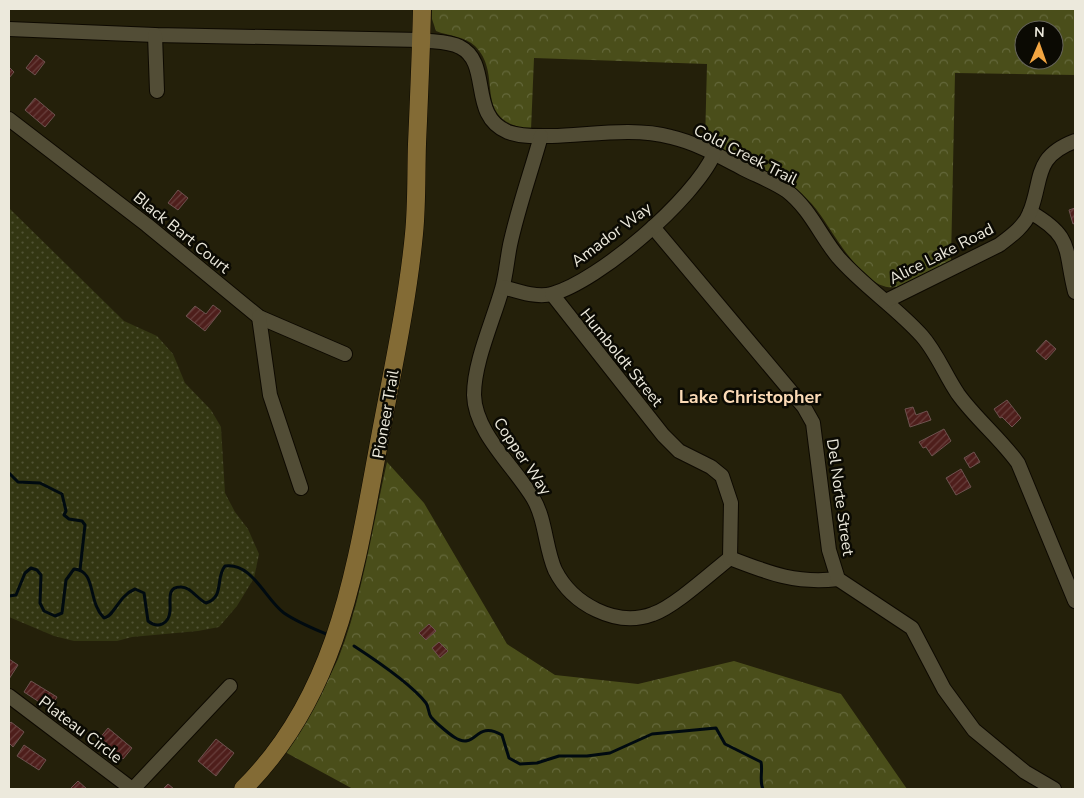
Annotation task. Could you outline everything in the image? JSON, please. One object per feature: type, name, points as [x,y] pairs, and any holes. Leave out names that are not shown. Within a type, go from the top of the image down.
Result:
[{"type":"main road","name":"Pioneer Trail","points":[[243,789],[266,764],[292,729],[316,684],[340,628],[357,565],[410,273],[416,203],[422,9]]},
{"type":"street","name":"Cold Creek Trail","points":[[9,29],[155,35],[421,40],[450,44],[465,49],[475,62],[486,112],[491,120],[508,132],[518,135],[541,136],[655,134],[687,141],[786,190],[812,216],[837,255],[865,284],[886,300],[923,337],[958,394],[1004,443],[1018,463],[1075,601]]},
{"type":"street","points":[[155,35],[157,91]]},
{"type":"street","name":"Black Bart Court","points":[[9,119],[147,225],[260,317],[345,354]]},
{"type":"street","name":"Copper Way","points":[[541,136],[510,245],[503,287],[476,375],[475,408],[479,422],[525,484],[535,502],[554,568],[564,586],[575,598],[588,606],[619,616],[637,617],[654,614],[730,558]]},
{"type":"street","name":"Alice Lake Road","points":[[886,300],[999,244],[1013,234],[1030,212],[1038,175],[1048,159],[1066,145],[1075,141]]},
{"type":"street","name":"Amador Way","points":[[552,294],[598,269],[653,227],[690,192],[707,168],[714,154]]},
{"type":"street","points":[[1030,212],[1051,224],[1063,238],[1075,292]]},
{"type":"street","name":"Del Norte Street","points":[[653,227],[789,389],[813,423],[829,550],[838,579],[912,628],[944,689],[974,730],[1025,772],[1054,789]]},
{"type":"street","points":[[503,287],[543,296],[552,294]]},
{"type":"street","name":"Humboldt Street","points":[[552,294],[663,435],[679,451],[711,467],[722,476],[731,503],[730,558]]},
{"type":"street","points":[[260,317],[270,395],[301,488]]},
{"type":"street","points":[[730,558],[782,577],[808,582],[838,579]]},
{"type":"street","points":[[132,789],[230,686]]},
{"type":"street","name":"Plateau Circle","points":[[9,696],[132,789]]},
{"type":"green space","points":[[432,9],[1075,9],[1075,75],[955,73],[951,261],[910,283],[896,287],[883,286],[871,279],[859,268],[818,212],[800,192],[774,175],[705,142],[707,64],[534,58],[531,130],[512,124],[500,116],[494,106],[491,95],[488,70],[475,46],[461,38],[436,31],[432,19]]},
{"type":"green space","points":[[9,208],[124,321],[157,336],[173,354],[185,383],[211,410],[221,427],[225,493],[235,512],[248,529],[259,554],[254,578],[237,606],[219,627],[198,631],[132,637],[117,641],[74,641],[54,636],[9,617]]},
{"type":"green space","points":[[387,462],[424,503],[507,644],[555,675],[638,684],[734,661],[841,694],[907,789],[353,789],[285,752],[307,719],[338,659],[354,612]]},
{"type":"building","points":[[36,55],[45,62],[35,75],[26,68]]},
{"type":"building","points":[[9,67],[14,72],[9,78]]},
{"type":"building","points":[[35,98],[55,115],[45,127],[25,110]]},
{"type":"building","points":[[178,190],[188,198],[178,210],[168,203]]},
{"type":"building","points":[[1075,208],[1075,223],[1073,224],[1069,210]]},
{"type":"building","points":[[213,305],[221,311],[205,331],[186,316],[195,306],[206,314]]},
{"type":"building","points":[[1046,340],[1056,349],[1046,360],[1036,351]]},
{"type":"building","points":[[1007,400],[1021,418],[1012,427],[1002,417],[1000,418],[994,409]]},
{"type":"building","points":[[913,407],[916,415],[927,411],[931,420],[910,427],[905,409]]},
{"type":"building","points":[[944,429],[951,441],[932,456],[926,447],[923,448],[919,442]]},
{"type":"building","points":[[974,452],[980,462],[970,468],[964,458]]},
{"type":"building","points":[[961,469],[971,487],[956,495],[946,478]]},
{"type":"building","points":[[429,624],[436,631],[426,640],[419,633]]},
{"type":"building","points":[[439,642],[448,651],[440,658],[432,648]]},
{"type":"building","points":[[9,659],[18,665],[9,679]]},
{"type":"building","points":[[31,681],[57,697],[50,709],[24,692]]},
{"type":"building","points":[[11,722],[24,732],[13,747],[9,743],[9,724]]},
{"type":"building","points":[[108,728],[132,748],[123,759],[99,739]]},
{"type":"building","points":[[216,739],[234,753],[216,776],[198,761]]},
{"type":"building","points":[[24,745],[46,760],[39,770],[17,756]]},
{"type":"building","points":[[78,781],[87,789],[70,789]]},
{"type":"building","points":[[168,784],[174,789],[163,789]]},
{"type":"waterway","points":[[9,473],[18,482],[40,483],[62,494],[66,511],[64,515],[69,519],[82,521],[85,525],[80,570]]},
{"type":"waterway","points":[[9,596],[16,595],[25,573],[31,568],[37,570],[41,575],[40,603],[44,611],[55,616],[62,613],[66,580],[74,569],[86,575],[95,603],[104,618],[111,614],[124,596],[135,589],[144,593],[148,621],[159,625],[168,619],[170,596],[173,589],[184,587],[206,603],[216,596],[220,576],[225,566],[235,566],[251,575],[284,613],[326,634]]},
{"type":"waterway","points":[[354,646],[412,688],[428,706],[431,717],[451,735],[462,741],[467,741],[486,731],[493,731],[502,735],[509,758],[520,764],[537,763],[559,756],[587,756],[610,753],[652,734],[716,728],[725,744],[761,762],[761,783],[763,789]]},
{"type":"district","name":"Lake Christopher","points":[[750,397]]}]
